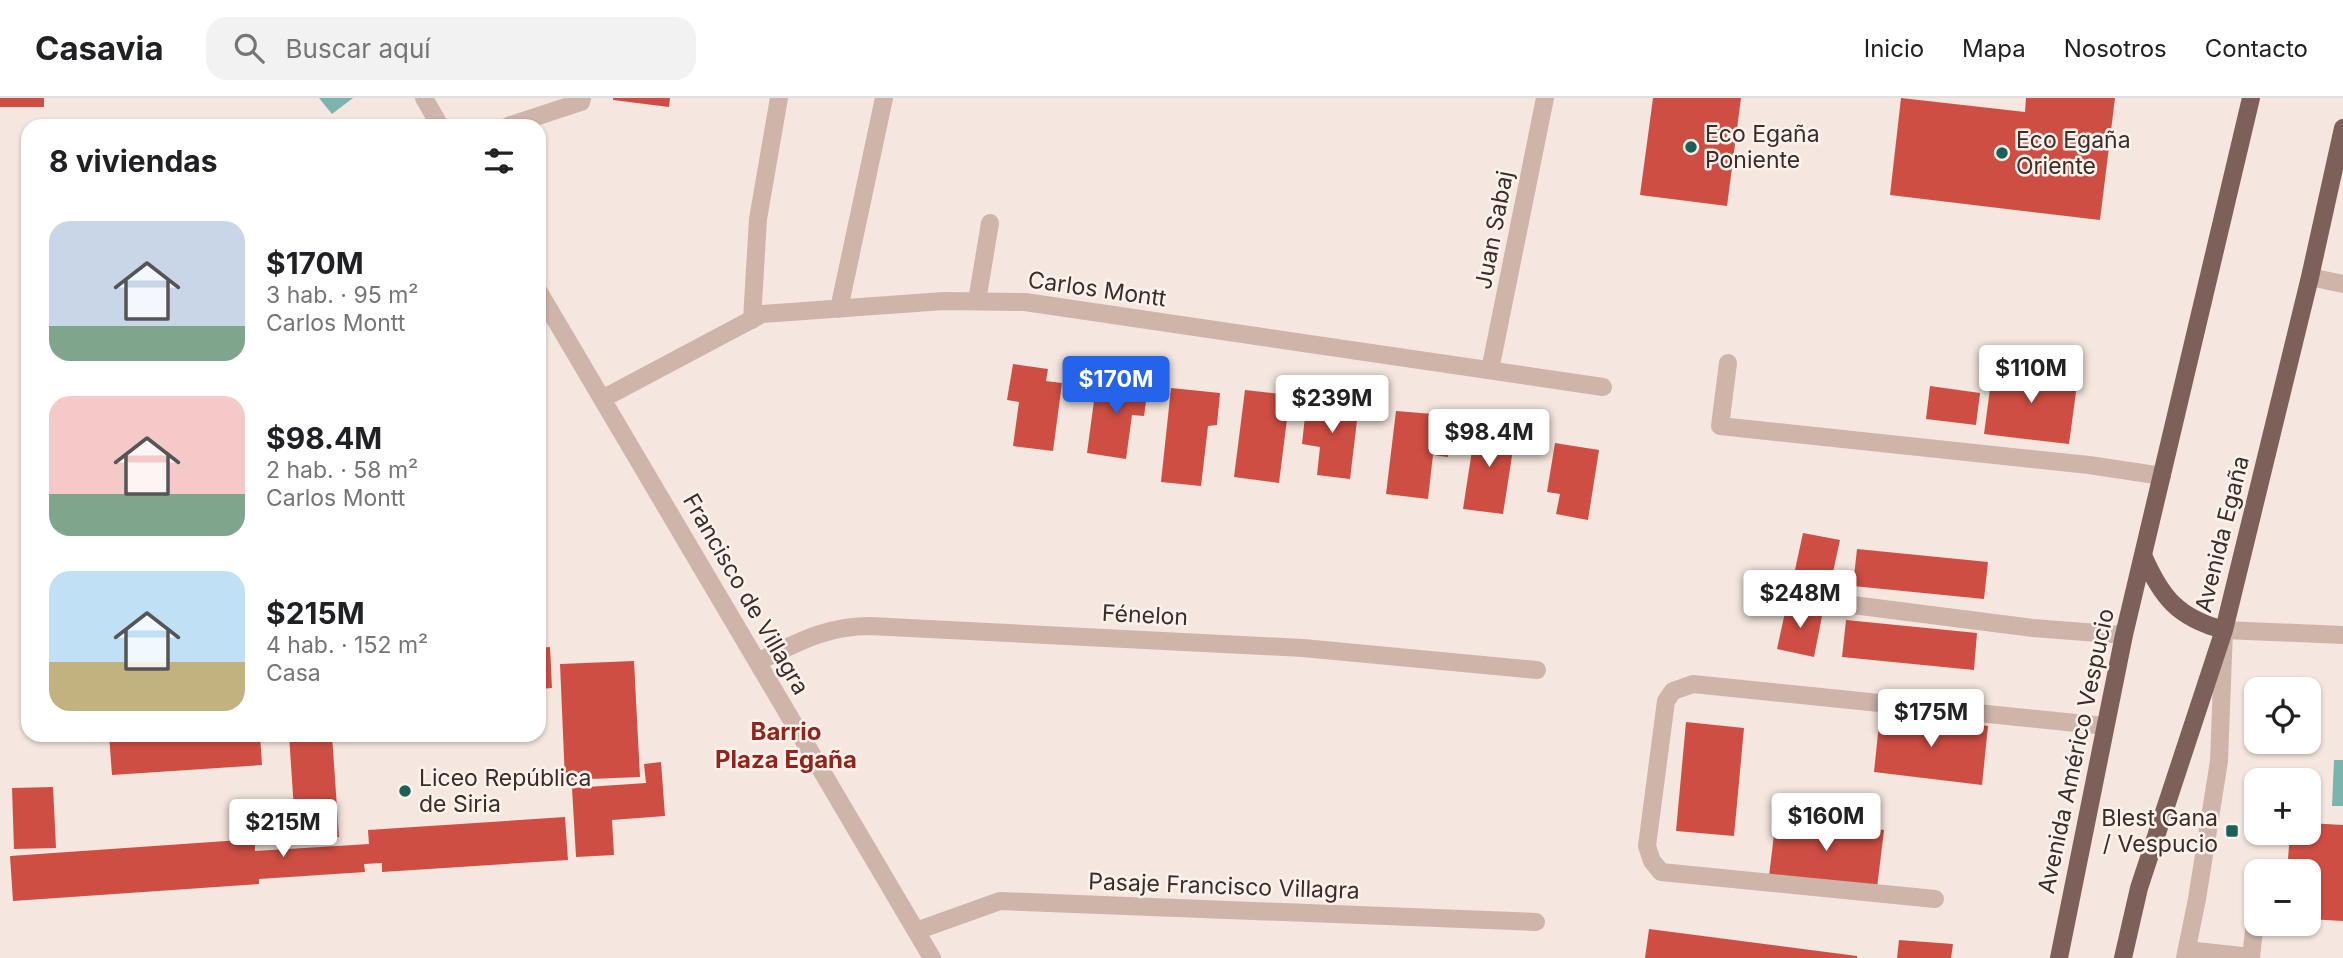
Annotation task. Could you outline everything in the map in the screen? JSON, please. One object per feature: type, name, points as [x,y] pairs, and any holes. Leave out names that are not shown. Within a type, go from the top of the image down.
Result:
[{"type":"main road","points":[[2123,958],[2139,888],[2224,630],[2197,621],[2172,605],[2155,583],[2143,555],[2251,98]]},
{"type":"main road","name":"Avenida Egaña","points":[[2224,630],[2310,277],[2343,128]]},
{"type":"main road","name":"Avenida Américo Vespucio","points":[[2059,958],[2105,726],[2143,555]]},
{"type":"street","points":[[424,98],[436,119]]},
{"type":"street","points":[[529,119],[581,102],[582,98]]},
{"type":"street","points":[[752,320],[758,219],[779,98]]},
{"type":"street","points":[[839,309],[884,98]]},
{"type":"street","name":"Juan Sabaj","points":[[1490,370],[1545,98]]},
{"type":"street","points":[[977,302],[990,223]]},
{"type":"street","points":[[2310,277],[2343,284]]},
{"type":"street","name":"Carlos Montt","points":[[602,399],[762,314],[944,301],[1024,302],[1603,387]]},
{"type":"street","name":"Francisco de Villagra","points":[[546,304],[932,958]]},
{"type":"street","points":[[1728,362],[1720,426],[2089,465],[2162,476]]},
{"type":"street","points":[[1845,604],[2033,628],[2124,635]]},
{"type":"street","name":"Fénelon","points":[[757,663],[814,634],[834,629],[870,626],[1303,648],[1537,670]]},
{"type":"street","points":[[2224,630],[2343,635]]},
{"type":"street","name":"Avenida Egaña","points":[[2186,954],[2219,761],[2224,630]]},
{"type":"street","points":[[1935,899],[1661,872],[1652,861],[1647,846],[1666,701],[1673,691],[1693,684],[2105,726]]},
{"type":"street","name":"Pasaje Francisco Villagra","points":[[916,931],[1000,901],[1536,922]]},
{"type":"street","points":[[2186,954],[2250,958],[2253,936]]},
{"type":"water","points":[[319,98],[353,98],[332,114]]},
{"type":"water","points":[[2334,760],[2343,760],[2343,806],[2332,806]]},
{"type":"building","points":[[0,98],[44,98],[44,107],[0,107]]},
{"type":"building","points":[[613,98],[670,98],[669,107]]},
{"type":"building","name":"Eco Egaña Poniente","points":[[1653,98],[1741,98],[1727,206],[1640,195]]},
{"type":"building","name":"Eco Egaña Oriente","points":[[1901,98],[2025,112],[2026,98],[2115,98],[2100,220],[1890,195]]},
{"type":"building","points":[[1013,364],[1048,369],[1046,381],[1062,383],[1053,451],[1013,446],[1019,402],[1007,400]]},
{"type":"building","points":[[1993,366],[2078,377],[2069,444],[1984,434]]},
{"type":"building","points":[[1113,376],[1149,380],[1144,416],[1132,415],[1126,459],[1087,453],[1096,386],[1112,388]]},
{"type":"building","points":[[1930,386],[1980,393],[1976,425],[1926,419]]},
{"type":"building","points":[[1171,388],[1220,393],[1217,425],[1208,426],[1201,486],[1161,482]]},
{"type":"building","points":[[1245,390],[1290,395],[1279,483],[1234,477]]},
{"type":"building","points":[[1307,398],[1359,404],[1350,479],[1317,475],[1320,447],[1302,444]]},
{"type":"building","points":[[1396,411],[1433,414],[1432,425],[1451,426],[1448,457],[1433,455],[1428,499],[1386,494]]},
{"type":"building","points":[[1476,424],[1516,430],[1503,514],[1463,509]]},
{"type":"building","points":[[1555,443],[1599,450],[1588,520],[1556,514],[1560,494],[1547,492]]},
{"type":"building","points":[[1803,533],[1840,540],[1830,586],[1793,579]]},
{"type":"building","points":[[1857,549],[1988,562],[1984,599],[1853,586]]},
{"type":"building","points":[[1787,603],[1823,611],[1814,657],[1777,649]]},
{"type":"building","points":[[1846,620],[1977,633],[1974,670],[1842,657]]},
{"type":"building","points":[[546,647],[550,647],[552,688],[546,688]]},
{"type":"building","points":[[634,661],[640,777],[565,780],[560,664]]},
{"type":"building","points":[[1880,714],[1988,726],[1982,785],[1874,772]]},
{"type":"building","points":[[1686,722],[1744,728],[1734,836],[1676,831]]},
{"type":"building","points":[[110,742],[260,742],[262,765],[112,775]]},
{"type":"building","points":[[289,742],[332,742],[339,837],[296,840]]},
{"type":"building","points":[[661,762],[665,816],[612,820],[614,855],[576,857],[572,788],[646,783],[644,764]]},
{"type":"building","points":[[53,787],[56,848],[14,849],[12,788]]},
{"type":"building","points":[[565,817],[568,860],[382,872],[382,863],[364,864],[365,872],[259,879],[259,884],[13,901],[10,856],[255,839],[255,851],[369,844],[368,830]]},
{"type":"building","points":[[1776,818],[1884,830],[1877,888],[1769,876]]},
{"type":"building","points":[[2321,824],[2343,825],[2343,921],[2321,920],[2321,859],[2288,859],[2289,845],[2321,845]]},
{"type":"building","points":[[1649,929],[1857,956],[1857,958],[1645,958]]},
{"type":"building","points":[[1899,940],[1953,944],[1951,958],[1897,958]]},
{"type":"place","name":"Eco Egaña Poniente","points":[[1691,147]]},
{"type":"place","name":"Eco Egaña Oriente","points":[[2002,153]]},
{"type":"place","name":"Liceo República de Siria","points":[[405,791]]},
{"type":"place","name":"Blest Gana / Vespucio","points":[[2232,831]]},
{"type":"district","name":"Barrio Plaza Egaña","points":[[786,746]]}]
